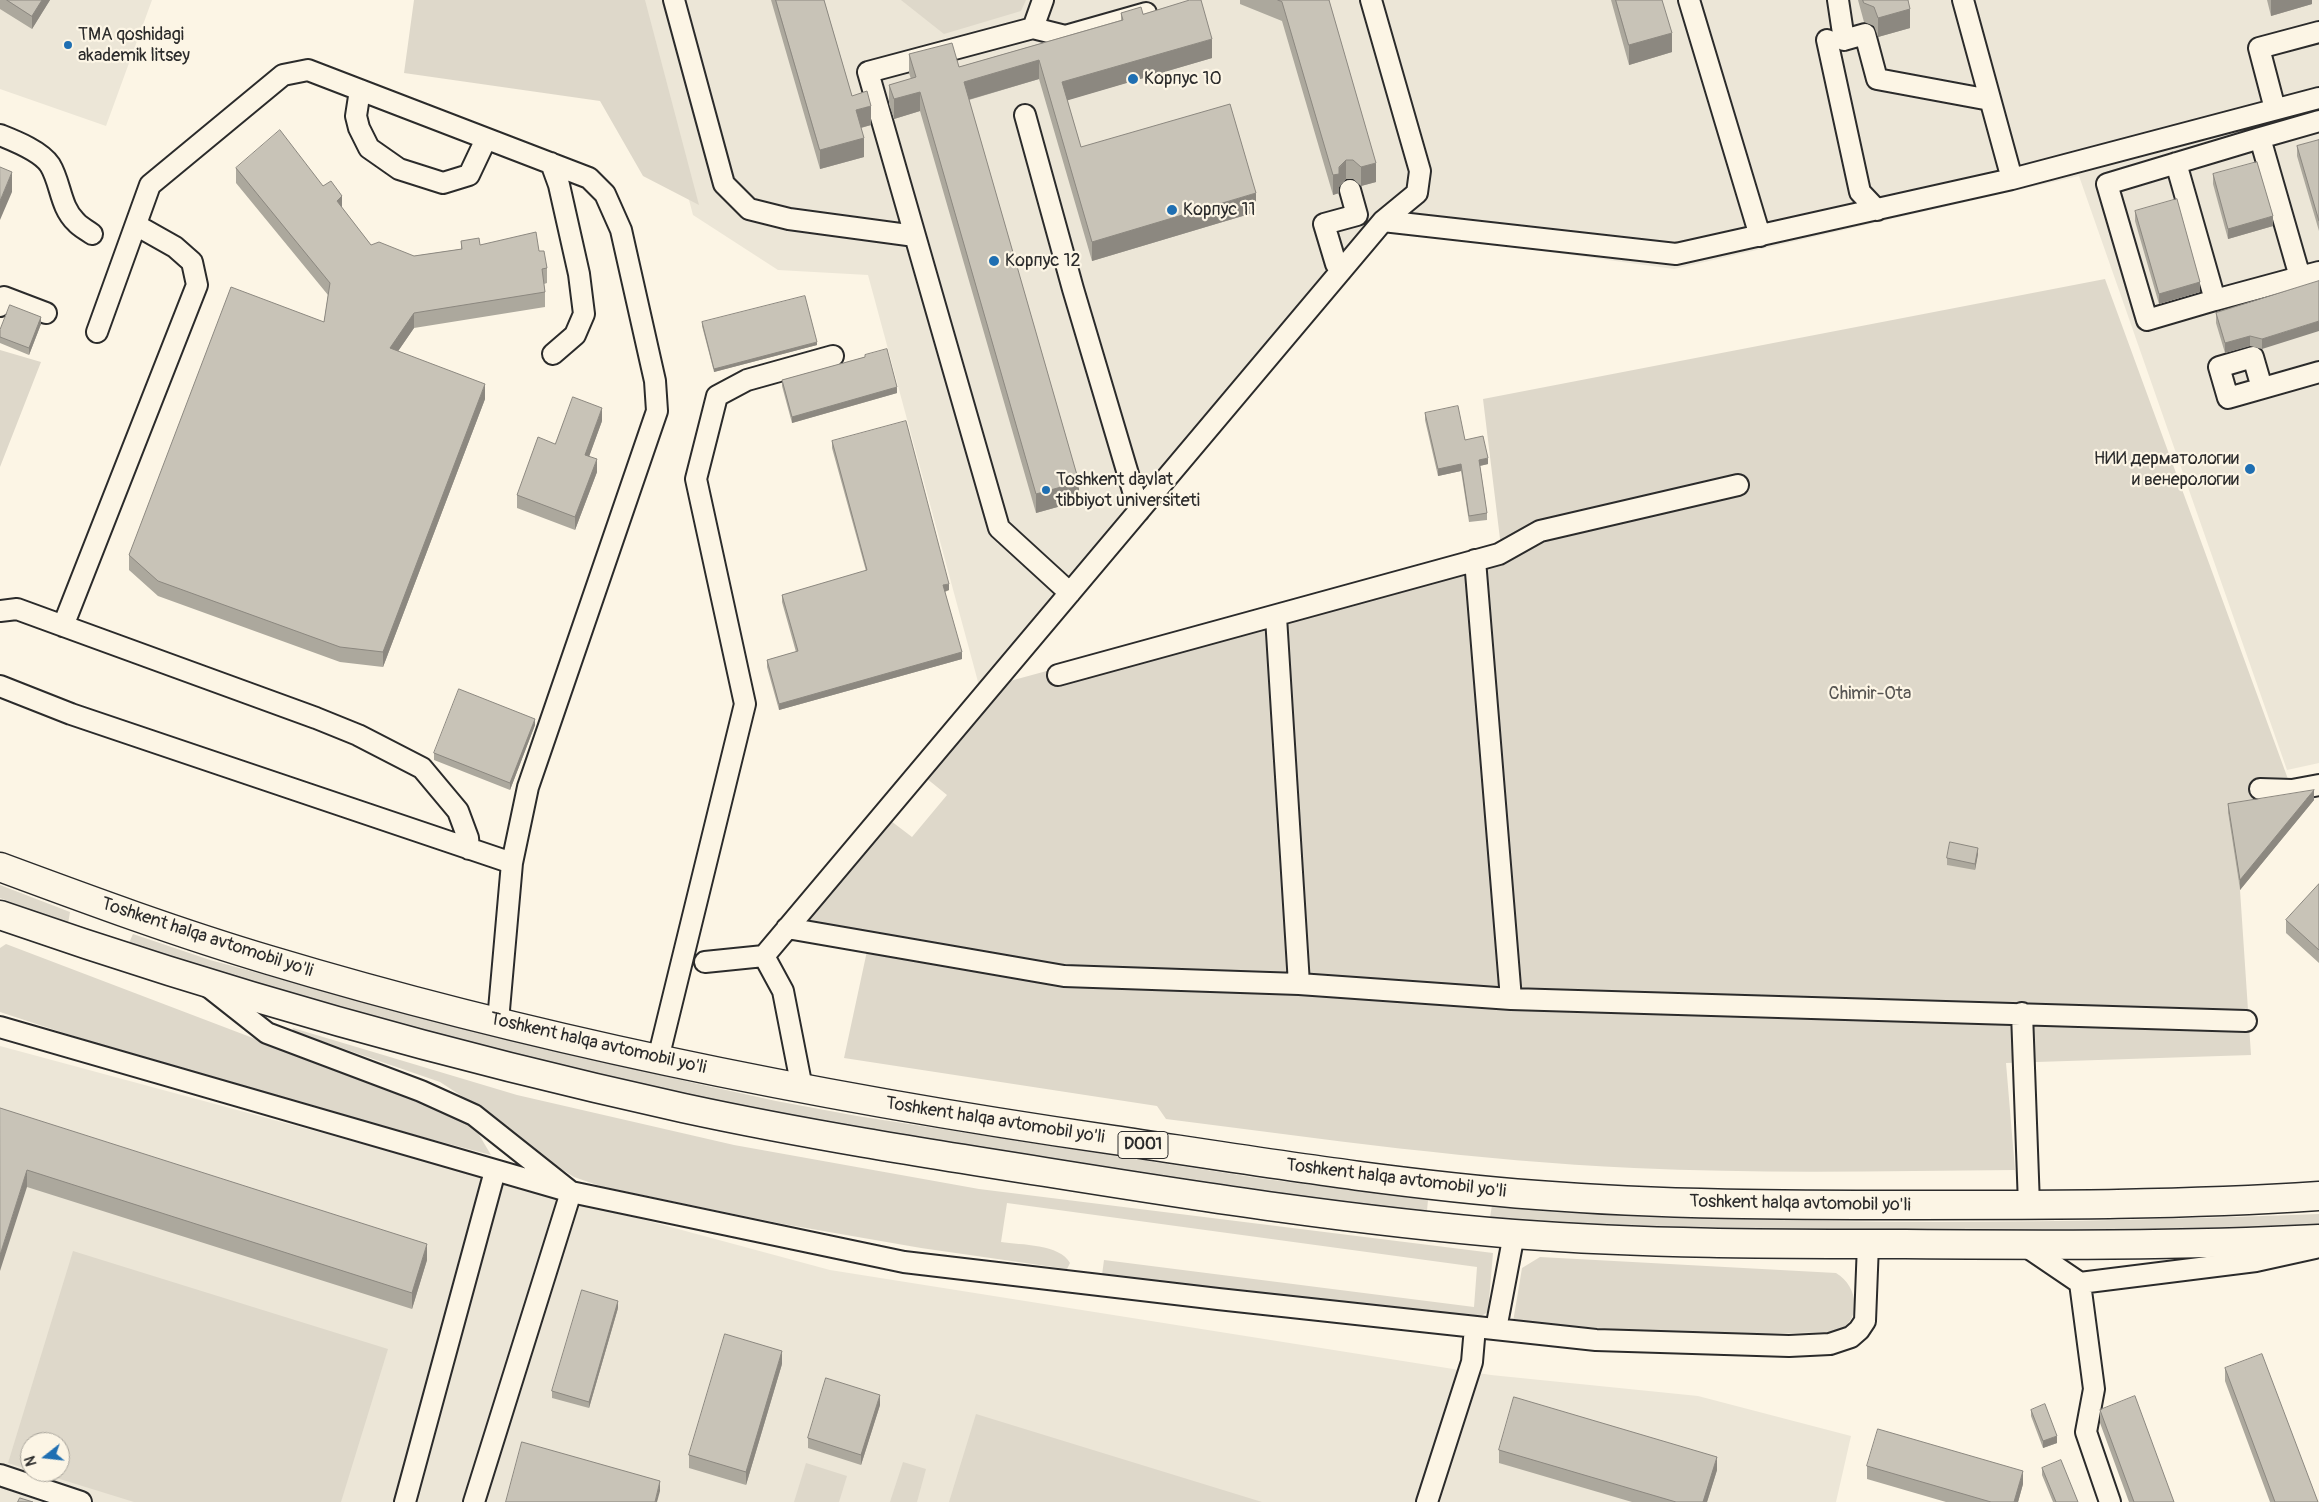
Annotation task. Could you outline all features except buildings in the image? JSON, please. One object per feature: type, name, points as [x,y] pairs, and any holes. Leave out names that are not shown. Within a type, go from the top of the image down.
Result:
[{"type":"highway","name":"Toshkent halqa avtomobil yo'li","points":[[0,866],[110,908],[269,960],[498,1021],[658,1059],[802,1088],[1003,1123],[1213,1156],[1461,1188],[1602,1200],[1745,1205],[2029,1205],[2201,1203],[2319,1196]]},
{"type":"highway","points":[[94,948],[110,908]]},
{"type":"highway","name":"D001","points":[[0,915],[206,984],[318,1016],[545,1076],[683,1108],[794,1130],[1233,1202],[1456,1229],[1514,1234],[1740,1243],[2195,1244],[2319,1239]]},
{"type":"highway","points":[[1456,1229],[1461,1188]]},
{"type":"lane","points":[[674,0],[724,184],[749,209],[789,219],[915,236]]},
{"type":"lane","points":[[1032,28],[1043,0]]},
{"type":"lane","points":[[705,962],[764,956],[1383,221],[1416,193],[1420,171],[1371,0]]},
{"type":"lane","points":[[1689,0],[1760,236]]},
{"type":"lane","points":[[1838,0],[1844,40],[1865,34],[1877,79],[1990,100]]},
{"type":"lane","points":[[1962,0],[2012,179]]},
{"type":"lane","points":[[1070,593],[999,528],[868,72],[1032,28],[1065,36],[1146,8]]},
{"type":"lane","points":[[2275,109],[2259,48],[2319,32]]},
{"type":"lane","points":[[1827,40],[1860,192],[1877,210]]},
{"type":"lane","points":[[97,332],[150,185],[283,76],[308,70],[589,178],[605,194],[621,230],[655,381],[657,411],[528,786],[512,863],[498,1021]]},
{"type":"lane","points":[[360,90],[356,116],[359,128],[369,148],[399,169],[443,183],[469,175],[486,139]]},
{"type":"lane","points":[[1383,221],[1676,254],[2012,179],[2319,98]]},
{"type":"lane","points":[[1024,116],[1072,289],[1139,511]]},
{"type":"lane","points":[[2319,121],[2107,184],[2148,320],[2319,272]]},
{"type":"lane","points":[[0,135],[31,150],[49,164],[57,180],[66,209],[76,222],[92,234]]},
{"type":"lane","points":[[2260,138],[2300,277]]},
{"type":"lane","points":[[551,163],[559,185],[579,274],[584,314],[575,335],[553,354]]},
{"type":"lane","points":[[2176,163],[2215,300]]},
{"type":"lane","points":[[1341,271],[1336,264],[1324,224],[1357,215],[1350,190]]},
{"type":"lane","points":[[63,626],[197,285],[192,262],[175,247],[136,224]]},
{"type":"lane","points":[[0,306],[4,297],[46,313]]},
{"type":"lane","points":[[658,1059],[745,704],[696,480],[717,396],[747,380],[833,356]]},
{"type":"lane","points":[[2262,388],[2319,372]]},
{"type":"lane","points":[[1058,675],[1276,617],[1499,554],[1540,531],[1738,485]]},
{"type":"lane","points":[[1475,560],[1512,999]]},
{"type":"lane","points":[[0,611],[17,609],[350,731],[422,768],[458,811],[468,838],[469,849]]},
{"type":"lane","points":[[1276,617],[1299,984]]},
{"type":"lane","points":[[0,686],[71,714],[512,863]]},
{"type":"lane","points":[[2260,789],[2292,790],[2319,785]]},
{"type":"lane","points":[[787,928],[1064,976],[1299,984],[1512,999],[2246,1021]]},
{"type":"lane","points":[[764,956],[783,991],[802,1088]]},
{"type":"lane","points":[[206,984],[267,1034],[421,1091],[474,1115],[571,1192]]},
{"type":"lane","points":[[2022,1013],[2029,1205]]},
{"type":"lane","points":[[0,1027],[571,1192],[904,1262],[1596,1340],[1789,1346],[1842,1341],[1859,1330],[1865,1321],[1868,1244]]},
{"type":"lane","points":[[405,1502],[495,1171]]},
{"type":"lane","points":[[474,1502],[571,1192]]},
{"type":"lane","points":[[1496,1329],[1514,1234]]},
{"type":"lane","points":[[2024,1245],[2080,1283],[2256,1261],[2319,1247]]},
{"type":"lane","points":[[2080,1283],[2094,1389],[2086,1432],[2110,1502]]},
{"type":"lane","points":[[1427,1502],[1472,1362],[1475,1327]]},
{"type":"lane","points":[[0,1475],[81,1502]]},
{"type":"shaded area","name":"TMA qoshidagi akademik litsey","points":[[0,0],[152,0],[106,126],[0,89]]},
{"type":"shaded area","name":"Toshkent davlat tibbiyot universiteti","points":[[636,0],[2319,0],[2319,763],[2287,770],[2079,176],[1674,269],[1388,230],[984,704],[868,275],[778,270],[693,215]]},
{"type":"shaded area","points":[[0,1046],[830,1270],[1491,1375],[1698,1396],[1851,1436],[1836,1502],[0,1502]]},
{"type":"green space","points":[[414,0],[645,0],[699,205],[643,176],[600,101],[404,73]]},
{"type":"green space","points":[[901,0],[1026,0],[1021,11],[944,34]]},
{"type":"green space","name":"Chimir-Ota","points":[[2105,279],[2292,790],[2228,814],[2240,890],[2251,1055],[2006,1063],[2015,1170],[1825,1172],[1634,1168],[1458,1155],[1166,1119],[1157,1106],[844,1058],[867,951],[791,936],[891,821],[912,837],[947,795],[926,778],[1010,681],[1501,547],[1483,399]]},
{"type":"green space","points":[[0,350],[41,362],[0,467]]},
{"type":"green space","points":[[0,885],[70,912],[68,924],[0,898]]},
{"type":"green space","points":[[133,934],[210,960],[451,1025],[776,1101],[857,1116],[1265,1179],[1428,1200],[1427,1211],[1261,1190],[943,1144],[882,1134],[669,1091],[487,1048],[307,1000],[128,945]]},
{"type":"green space","points":[[6,944],[471,1121],[491,1155],[244,1088],[0,1012],[0,948]]},
{"type":"green space","points":[[293,1028],[517,1095],[734,1145],[979,1189],[1493,1253],[1488,1312],[1476,1319],[1102,1275],[1104,1260],[1474,1307],[1477,1267],[1007,1203],[1001,1242],[1039,1246],[1058,1252],[1070,1263],[1067,1269],[921,1248],[783,1224],[603,1187],[574,1177],[547,1160],[491,1115],[440,1082],[292,1031]]},
{"type":"green space","points":[[1492,1205],[1699,1218],[1802,1221],[2009,1222],[2319,1214],[2319,1225],[2096,1234],[1793,1233],[1567,1225],[1490,1218]]},
{"type":"green space","points":[[73,1251],[388,1349],[341,1502],[134,1502],[69,1482],[70,1432],[20,1432],[20,1467],[8,1463]]},
{"type":"green space","points":[[1540,1257],[1836,1273],[1849,1286],[1855,1304],[1854,1313],[1844,1327],[1835,1332],[1755,1334],[1674,1333],[1513,1322],[1522,1268]]},
{"type":"green space","points":[[976,1414],[1262,1502],[949,1502]]},
{"type":"green space","points":[[903,1462],[926,1469],[917,1502],[890,1502]]},
{"type":"green space","points":[[806,1463],[847,1476],[839,1502],[794,1502]]},
{"type":"place","name":"TMA qoshidagi akademik litsey","points":[[68,45]]},
{"type":"place","name":"Корпус 10","points":[[1133,79]]},
{"type":"place","name":"Корпус 11","points":[[1172,210]]},
{"type":"place","name":"Корпус 12","points":[[994,261]]},
{"type":"place","name":"НИИ дерматологии и венерологии","points":[[2250,469]]},
{"type":"place","name":"Toshkent davlat tibbiyot universiteti","points":[[1046,490]]}]
